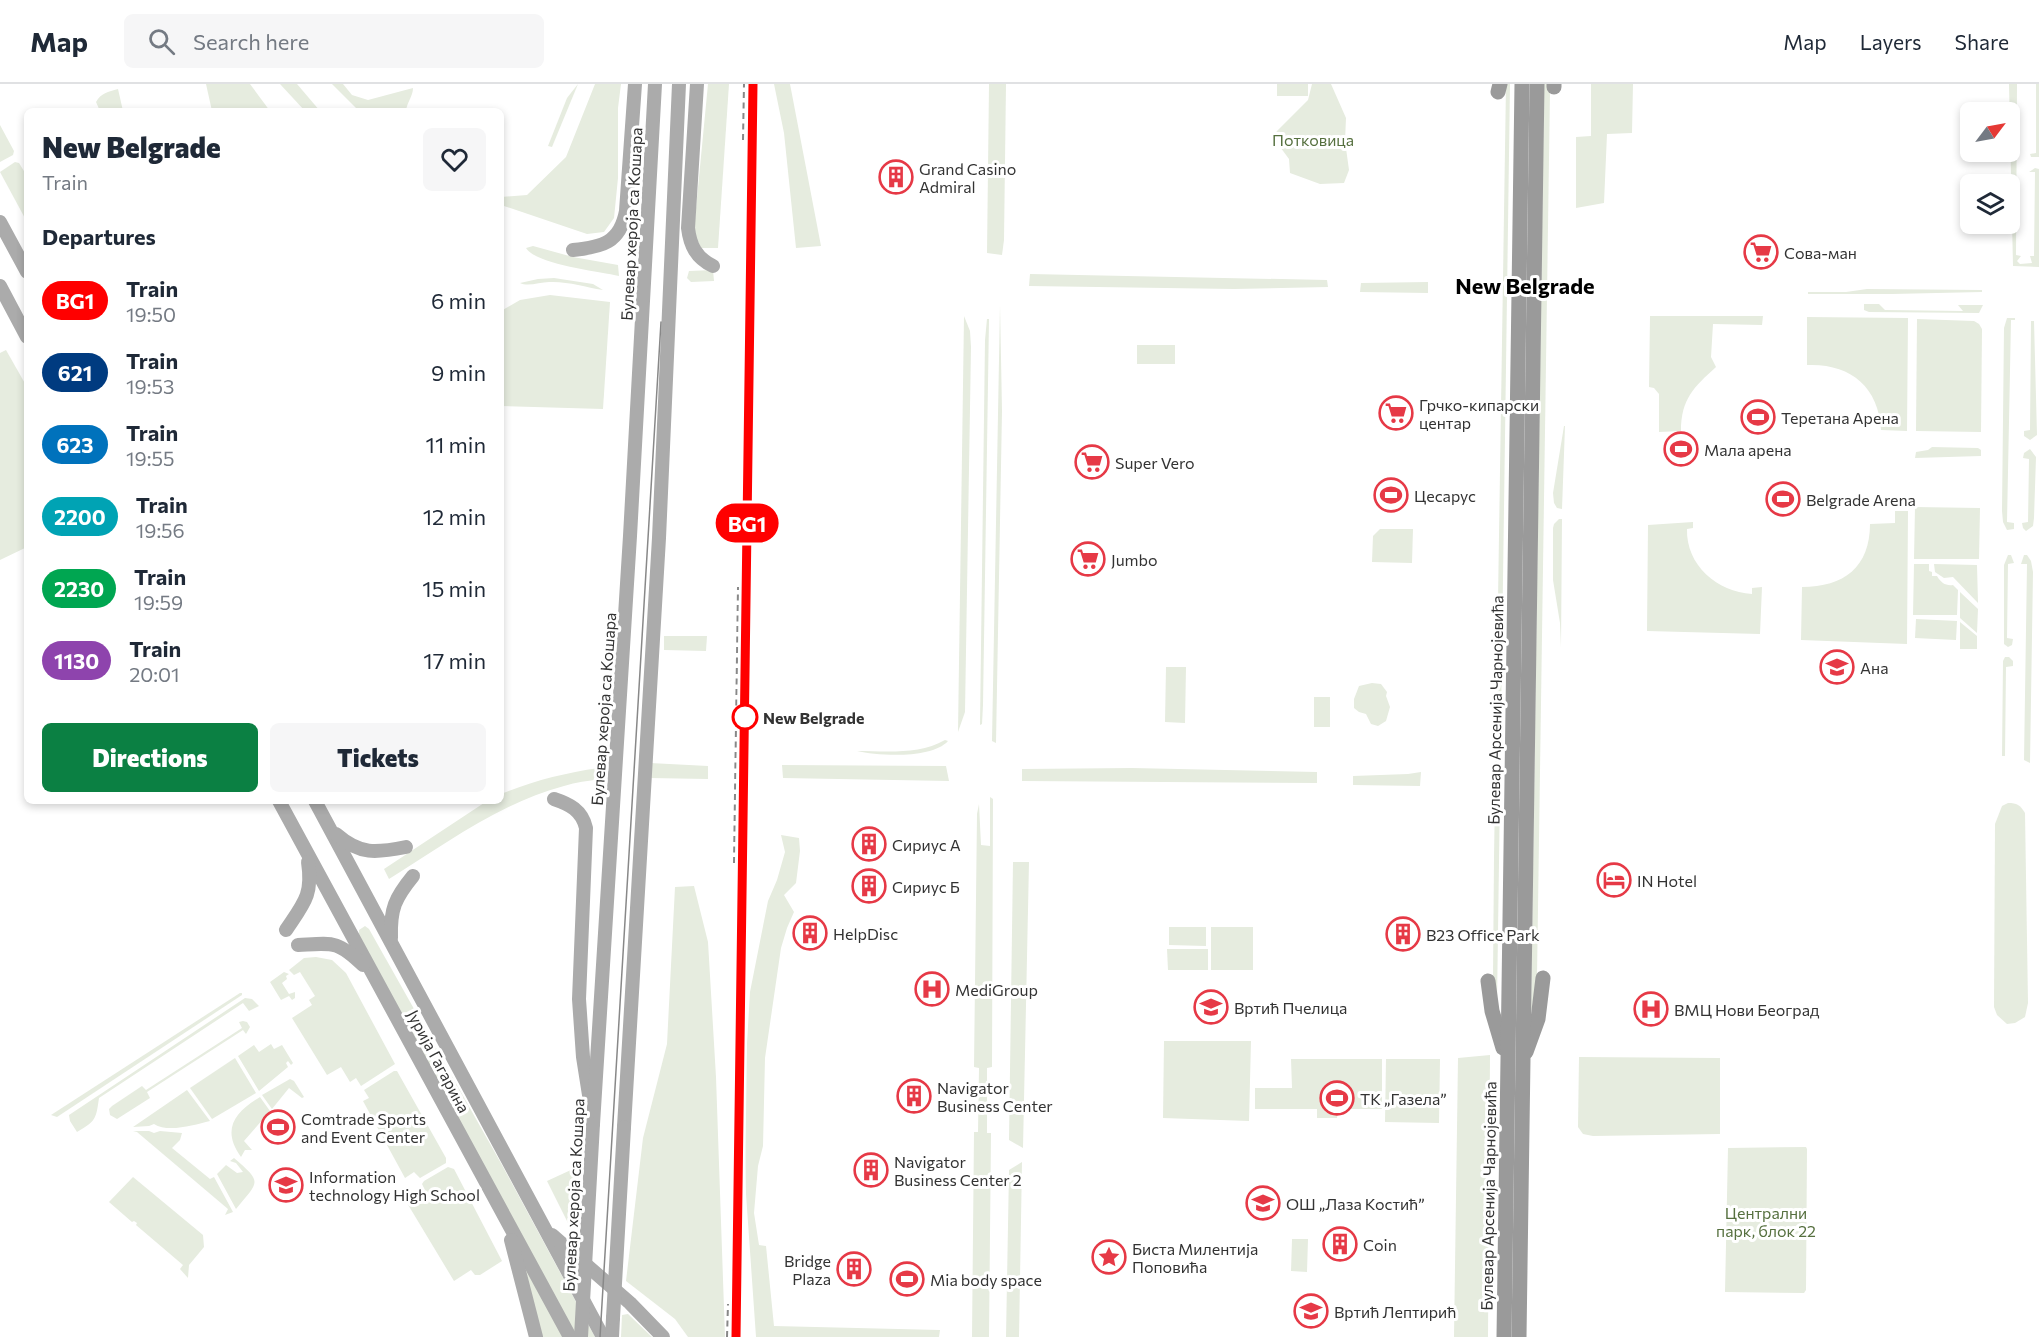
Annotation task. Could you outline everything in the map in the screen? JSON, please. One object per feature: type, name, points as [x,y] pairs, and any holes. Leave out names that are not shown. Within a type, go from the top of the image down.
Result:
[{"type":"highway","name":"Булевар Арсенија Чарнојевића","points":[[1519,1337],[1515,1063],[1522,84]]},
{"type":"highway","name":"Булевар Арсенија Чарнојевића","points":[[1504,1337],[1515,1063],[1537,84]]},
{"type":"highway","points":[[1515,1063],[1538,1019],[1543,978]]},
{"type":"highway","points":[[1488,981],[1492,1011],[1515,1063]]},
{"type":"main road","points":[[573,250],[596,247],[609,241],[620,231],[625,219],[635,84]]},
{"type":"main road","name":"Булевар хероја са Кошара","points":[[581,1337],[655,84]]},
{"type":"main road","points":[[612,1337],[658,550],[679,84]]},
{"type":"main road","points":[[697,84],[689,200],[690,240],[699,257],[712,266]]},
{"type":"main road","points":[[0,222],[24,266]]},
{"type":"main road","points":[[0,286],[24,331]]},
{"type":"main road","points":[[554,799],[576,809],[584,820],[586,835],[579,999],[583,1058],[593,1124]]},
{"type":"main road","name":"Јурија Гагарина","points":[[281,804],[570,1337]]},
{"type":"main road","name":"Јурија Гагарина","points":[[317,804],[603,1337]]},
{"type":"main road","points":[[331,830],[360,850],[384,852],[406,847]]},
{"type":"main road","points":[[286,930],[310,890],[306,851]]},
{"type":"main road","points":[[392,943],[393,905],[413,876]]},
{"type":"main road","points":[[298,945],[335,944],[346,950],[372,974]]},
{"type":"main road","points":[[504,1216],[536,1337]]},
{"type":"main road","points":[[543,1226],[630,1303],[663,1337]]},
{"type":"green space","points":[[206,84],[250,84],[268,108],[211,108]]},
{"type":"green space","points":[[280,84],[297,84],[317,108],[302,108]]},
{"type":"green space","points":[[332,84],[343,84],[352,95],[368,100],[413,88],[407,108],[356,108]]},
{"type":"green space","points":[[578,84],[552,147],[548,146],[567,98]]},
{"type":"green space","points":[[595,84],[621,84],[618,108],[618,178],[614,218],[604,232],[587,234],[504,206],[504,197],[527,195],[566,157]]},
{"type":"green space","points":[[708,84],[729,84],[718,248],[701,248],[694,229]]},
{"type":"green space","points":[[774,84],[790,84],[821,246],[796,248],[784,133]]},
{"type":"green space","points":[[989,84],[1006,84],[1002,255],[987,253]]},
{"type":"green space","points":[[1277,84],[1308,84],[1308,96],[1277,96]]},
{"type":"green space","name":"Потковица","points":[[1312,84],[1331,84],[1346,118],[1345,141],[1349,170],[1344,183],[1320,184],[1290,173],[1289,159],[1275,140],[1274,136],[1277,131],[1308,100]]},
{"type":"green space","points":[[1506,84],[1510,84],[1497,1003],[1493,976],[1494,858]]},
{"type":"green space","points":[[1544,84],[1548,84],[1550,91],[1537,976],[1531,1014]]},
{"type":"green space","points":[[1591,84],[1633,84],[1632,133],[1607,134],[1604,203],[1576,208],[1576,137],[1591,136]]},
{"type":"green space","points":[[2009,84],[2017,84],[2017,102],[2009,102]]},
{"type":"green space","points":[[2036,84],[2039,84],[2039,157],[2031,157],[2030,154],[2036,153]]},
{"type":"green space","points":[[118,89],[122,108],[99,108],[96,102],[105,93]]},
{"type":"green space","points":[[0,125],[14,151],[13,155],[0,162]]},
{"type":"green space","points":[[15,162],[19,163],[24,171],[24,216],[0,172]]},
{"type":"green space","points":[[2011,162],[2017,162],[2016,174],[2011,174]]},
{"type":"green space","points":[[2035,168],[2039,169],[2039,267],[2013,266],[2012,234],[2016,234],[2016,255],[2021,256],[2017,261],[2020,264],[2032,263],[2030,256],[2034,256],[2035,172],[2029,172]]},
{"type":"green space","points":[[533,246],[573,257],[618,265],[619,276],[542,259],[526,248]]},
{"type":"green space","points":[[713,270],[714,281],[691,282],[687,278],[689,271]]},
{"type":"green space","points":[[1030,274],[1327,280],[1328,287],[1234,289],[1029,286]]},
{"type":"green space","points":[[554,278],[593,284],[603,290],[562,282],[527,285],[520,283]]},
{"type":"green space","points":[[1428,282],[1428,293],[1360,292],[1361,283]]},
{"type":"green space","points":[[1867,289],[1982,290],[1982,292],[1808,294],[1808,292],[1846,292]]},
{"type":"green space","points":[[550,295],[610,302],[603,409],[504,406],[504,309],[520,300]]},
{"type":"green space","points":[[1864,304],[1879,304],[1885,310],[1963,311],[1958,305],[1983,305],[1979,313],[1869,312],[1864,310]]},
{"type":"green space","points":[[1000,305],[1002,411],[996,743],[992,741]]},
{"type":"green space","points":[[964,316],[970,331],[971,347],[965,712],[958,732]]},
{"type":"green space","points":[[1650,316],[1763,316],[1762,325],[1713,324],[1711,357],[1716,367],[1690,394],[1683,410],[1681,431],[1659,432],[1659,394],[1654,388],[1649,387]]},
{"type":"green space","points":[[1807,317],[1908,318],[1907,431],[1881,430],[1879,414],[1874,401],[1859,380],[1836,368],[1807,365]]},
{"type":"green space","points":[[2007,318],[2015,318],[2015,320],[2011,320],[2007,522],[2014,523],[2014,529],[2007,530],[2003,522],[2002,511],[2004,328]]},
{"type":"green space","points":[[987,319],[989,319],[983,705],[982,724],[980,725],[985,340]]},
{"type":"green space","points":[[1917,319],[1974,321],[1982,329],[1981,432],[1916,431]]},
{"type":"green space","points":[[2031,321],[2034,321],[2037,435],[2030,440],[2024,436],[2024,431],[2030,430]]},
{"type":"green space","points":[[1137,345],[1175,345],[1175,364],[1137,364]]},
{"type":"green space","points":[[6,350],[24,382],[24,548],[0,560],[0,353]]},
{"type":"green space","points":[[1564,426],[1562,509],[1557,508],[1554,503],[1553,493]]},
{"type":"green space","points":[[1932,447],[1978,448],[1981,450],[1981,456],[1915,458],[1916,452]]},
{"type":"green space","points":[[2030,449],[2036,457],[2034,518],[2033,526],[2026,531],[2022,523],[2028,522],[2029,459],[2023,458],[2024,453]]},
{"type":"green space","points":[[1915,507],[1980,508],[1979,559],[1914,559]]},
{"type":"green space","points":[[1895,511],[1908,511],[1907,644],[1801,640],[1802,587],[1830,583],[1852,572],[1860,563],[1865,552],[1870,524],[1895,523]]},
{"type":"green space","points":[[1559,519],[1562,519],[1561,648],[1560,623],[1553,580],[1553,528]]},
{"type":"green space","points":[[1693,522],[1693,528],[1687,529],[1688,542],[1698,565],[1706,574],[1727,588],[1739,592],[1752,594],[1752,588],[1762,587],[1760,634],[1647,631],[1648,525]]},
{"type":"green space","points":[[1380,529],[1413,529],[1412,563],[1372,562],[1373,536]]},
{"type":"green space","points":[[2008,555],[2011,555],[2014,563],[2008,564],[2007,638],[2013,639],[2012,645],[2008,647],[2004,644],[2004,565]]},
{"type":"green space","points":[[2024,555],[2027,555],[2031,561],[2033,572],[2030,763],[2024,760],[2027,564],[2021,564]]},
{"type":"green space","points":[[1914,564],[1929,564],[1932,576],[1937,576],[1944,584],[1953,585],[1958,590],[1957,615],[1913,615]]},
{"type":"green space","points":[[1934,564],[1977,565],[1978,603],[1953,577],[1944,578],[1935,572]]},
{"type":"green space","points":[[1960,592],[1978,609],[1977,633],[1960,618]]},
{"type":"green space","points":[[1916,619],[1957,621],[1956,640],[1915,638]]},
{"type":"green space","points":[[1960,622],[1977,636],[1977,649],[1960,649]]},
{"type":"green space","points":[[664,636],[707,636],[706,651],[664,650]]},
{"type":"green space","points":[[2005,657],[2013,661],[2013,666],[2006,667],[2005,756],[2002,756],[2003,661]]},
{"type":"green space","points":[[1166,667],[1186,667],[1185,723],[1165,722]]},
{"type":"green space","points":[[1372,683],[1381,684],[1387,692],[1390,707],[1386,721],[1378,726],[1371,724],[1366,714],[1354,708],[1354,699],[1359,686]]},
{"type":"green space","points":[[1314,697],[1330,697],[1330,727],[1314,727]]},
{"type":"green space","points":[[948,741],[930,751],[905,755],[857,751],[913,750]]},
{"type":"green space","points":[[650,763],[708,766],[708,779],[649,778]]},
{"type":"green space","points":[[782,765],[946,766],[949,781],[783,778]]},
{"type":"green space","points":[[599,768],[600,779],[540,793],[517,803],[473,826],[389,879],[384,869],[482,804],[504,804],[504,793],[573,772]]},
{"type":"green space","points":[[1132,768],[1317,772],[1317,783],[1022,781],[1022,769]]},
{"type":"green space","points":[[1421,772],[1420,786],[1353,785],[1353,776]]},
{"type":"green space","points":[[990,797],[993,799],[992,1067],[987,1068],[987,1133],[991,1133],[989,1337],[972,1337],[974,1132],[978,1132],[979,1068],[974,1067],[977,814],[979,804],[981,845],[990,846]]},
{"type":"green space","points":[[2008,803],[2018,805],[2025,813],[2028,1003],[2025,1017],[2015,1023],[2007,1024],[1997,1015],[1994,1007],[1995,824],[2002,806]]},
{"type":"green space","points":[[781,835],[799,838],[800,851],[796,883],[784,895],[794,912],[781,948],[765,1058],[763,1146],[758,1166],[754,1213],[759,1245],[766,1246],[774,1326],[940,1330],[939,1337],[756,1337],[746,1194],[744,1095],[750,992],[768,901],[785,852]]},
{"type":"green space","points":[[1013,862],[1029,862],[1023,1148],[1009,1140]]},
{"type":"green space","points":[[694,886],[708,942],[716,1077],[725,1337],[688,1337],[675,1319],[626,1281],[643,1138],[667,1044],[675,887]]},
{"type":"green space","points":[[365,926],[369,929],[502,1165],[595,1337],[577,1337],[359,935],[359,930]]},
{"type":"green space","points":[[1169,927],[1206,927],[1206,946],[1169,945]]},
{"type":"green space","points":[[1211,927],[1253,927],[1253,970],[1211,970]]},
{"type":"green space","points":[[1167,949],[1208,949],[1208,970],[1168,970]]},
{"type":"green space","points":[[316,957],[332,960],[346,973],[395,1064],[361,1086],[356,1078],[350,1082],[341,1067],[327,1075],[292,1018],[312,1005],[309,1000],[315,996],[300,972],[294,975],[289,970],[304,958]]},
{"type":"green space","points":[[284,972],[289,974],[282,983],[289,994],[295,992],[295,998],[292,1000],[289,996],[281,1000],[270,982]]},
{"type":"green space","points":[[240,993],[242,995],[57,1117],[51,1115]]},
{"type":"green space","points":[[245,998],[252,999],[259,1006],[249,1011],[243,1003],[99,1098],[94,1119],[77,1132],[69,1115]]},
{"type":"green space","points":[[239,1022],[247,1022],[250,1027],[246,1034],[243,1030],[147,1092],[150,1098],[117,1119],[110,1115],[109,1109],[112,1106],[142,1086],[146,1090],[242,1028]]},
{"type":"green space","points":[[1164,1041],[1251,1041],[1249,1121],[1163,1118]]},
{"type":"green space","points":[[271,1044],[274,1049],[282,1045],[293,1063],[291,1065],[288,1061],[286,1063],[288,1067],[259,1091],[238,1056],[254,1045],[259,1052]]},
{"type":"green space","points":[[1490,1055],[1488,1337],[1454,1337],[1458,1058]]},
{"type":"green space","points":[[1579,1057],[1720,1058],[1720,1134],[1593,1136],[1583,1134],[1578,1127]]},
{"type":"green space","points":[[235,1058],[256,1093],[212,1119],[190,1088]]},
{"type":"green space","name":"ТК „Газела”","points":[[1291,1059],[1382,1059],[1382,1109],[1338,1109],[1337,1118],[1317,1118],[1317,1109],[1255,1109],[1255,1088],[1292,1088]]},
{"type":"green space","points":[[1386,1059],[1440,1059],[1439,1123],[1385,1122]]},
{"type":"green space","points":[[397,1071],[446,1158],[446,1163],[420,1178],[414,1172],[405,1178],[363,1101],[369,1098],[364,1090]]},
{"type":"green space","points":[[290,1079],[294,1081],[304,1097],[302,1098],[289,1088],[272,1109],[262,1095]]},
{"type":"green space","points":[[187,1090],[210,1121],[174,1128],[154,1124],[133,1127]]},
{"type":"green space","points":[[260,1097],[270,1111],[244,1141],[252,1150],[245,1150],[241,1157],[232,1138],[234,1122],[244,1109]]},
{"type":"green space","points":[[133,1131],[182,1133],[180,1140],[172,1148],[210,1179],[214,1177],[233,1212],[225,1215],[228,1209]]},
{"type":"green space","name":"Централни парк, блок 22","points":[[1806,1147],[1806,1290],[1804,1293],[1725,1292],[1728,1148]]},
{"type":"green space","points":[[234,1158],[250,1173],[254,1182],[249,1193],[236,1209],[217,1174],[226,1165],[237,1173],[243,1172],[236,1163],[230,1161]]},
{"type":"green space","points":[[1022,1162],[1019,1337],[1006,1337],[1009,1170]]},
{"type":"green space","points":[[448,1167],[454,1169],[502,1261],[480,1275],[475,1275],[471,1270],[454,1281],[407,1203],[425,1190],[422,1184],[424,1181]]},
{"type":"green space","points":[[573,1169],[572,1231],[547,1181]]},
{"type":"green space","points":[[133,1177],[203,1235],[204,1247],[189,1265],[188,1278],[180,1269],[183,1265],[136,1225],[137,1223],[132,1222],[109,1202]]},
{"type":"green space","points":[[1292,1239],[1308,1239],[1307,1272],[1291,1271]]},
{"type":"green space","points":[[522,1259],[565,1337],[541,1337]]},
{"type":"green space","points":[[628,1314],[652,1337],[621,1337],[622,1315]]},
{"type":"tram line","points":[[600,1337],[661,322]]},
{"type":"railway","points":[[743,140],[744,84]]},
{"type":"railway","points":[[736,1337],[753,84]]},
{"type":"railway","points":[[734,863],[738,587]]},
{"type":"railway","points":[[727,1337],[728,1304]]},
{"type":"train","name":"BG1","points":[[736,1337],[753,84]]},
{"type":"place","name":"Grand Casino Admiral","points":[[896,177]]},
{"type":"place","name":"Сова-ман","points":[[1761,252]]},
{"type":"place","name":"Грчко-кипарски центар","points":[[1396,413]]},
{"type":"place","name":"Теретана Арена","points":[[1758,417]]},
{"type":"place","name":"Мала арена","points":[[1681,449]]},
{"type":"place","name":"Super Vero","points":[[1092,462]]},
{"type":"place","name":"Цесарус","points":[[1391,495]]},
{"type":"place","name":"Belgrade Arena","points":[[1783,499]]},
{"type":"place","name":"Jumbo","points":[[1088,559]]},
{"type":"place","name":"Ана","points":[[1837,667]]},
{"type":"place","name":"New Belgrade","points":[[745,717]]},
{"type":"place","name":"Сириус А","points":[[869,844]]},
{"type":"place","name":"IN Hotel","points":[[1614,880]]},
{"type":"place","name":"Сириус Б","points":[[869,886]]},
{"type":"place","name":"HelpDisc","points":[[810,933]]},
{"type":"place","name":"B23 Office Park","points":[[1403,934]]},
{"type":"place","name":"MediGroup","points":[[932,989]]},
{"type":"place","name":"Вртић Пчелица","points":[[1211,1007]]},
{"type":"place","name":"ВМЦ Нови Београд","points":[[1651,1009]]},
{"type":"place","name":"Navigator Business Center","points":[[914,1096]]},
{"type":"place","name":"ТК „Газела”","points":[[1337,1098]]},
{"type":"place","name":"Comtrade Sports and Event Center","points":[[278,1127]]},
{"type":"place","name":"Navigator Business Center 2","points":[[871,1170]]},
{"type":"place","name":"Information technology High School","points":[[286,1185]]},
{"type":"place","name":"ОШ „Лаза Костић”","points":[[1263,1203]]},
{"type":"place","name":"Coin","points":[[1340,1244]]},
{"type":"place","name":"Биста Милентија Поповића","points":[[1109,1257]]},
{"type":"place","name":"Bridge Plaza","points":[[854,1269]]},
{"type":"place","name":"Mia body space","points":[[907,1279]]},
{"type":"place","name":"Вртић Лептирић","points":[[1311,1311]]},
{"type":"district","name":"New Belgrade","points":[[1525,285]]}]
